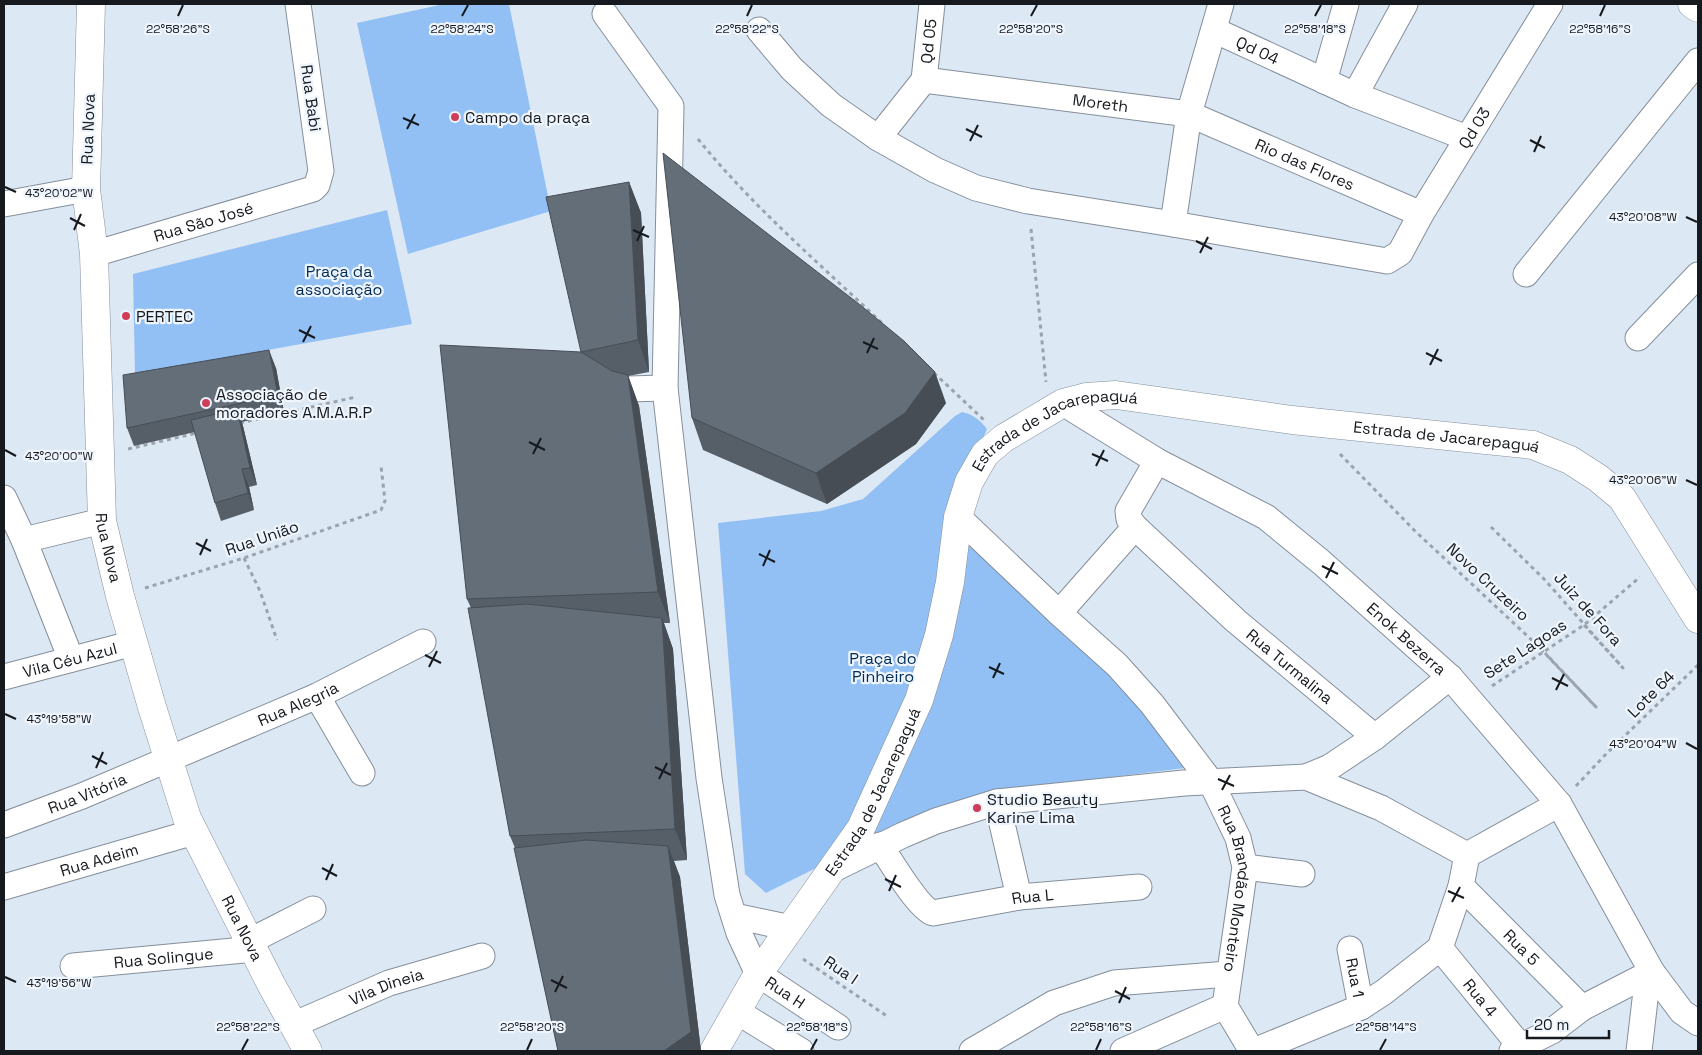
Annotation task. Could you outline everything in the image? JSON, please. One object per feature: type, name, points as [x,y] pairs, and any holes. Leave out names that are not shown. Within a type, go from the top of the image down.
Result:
[{"type":"street","name":"Rua Nova","points":[[91,4],[86,189],[94,254],[102,520],[120,596],[168,758],[194,832],[308,1051]]},
{"type":"street","name":"Rua Babi","points":[[298,4],[321,170],[317,185],[313,189]]},
{"type":"street","name":"Qd 05","points":[[924,80],[932,4]]},
{"type":"street","points":[[759,30],[792,70],[831,105],[878,138],[935,170],[976,188],[1028,201],[1173,224],[1190,114],[1221,4]]},
{"type":"street","points":[[1324,81],[1346,4]]},
{"type":"street","points":[[1355,95],[1405,4]]},
{"type":"street","name":"Qd 03","points":[[1173,224],[1387,261],[1400,254],[1420,214],[1550,4]]},
{"type":"street","points":[[1692,4],[1698,8]]},
{"type":"street","points":[[605,14],[671,106],[665,388],[709,778],[727,895],[739,934],[758,974]]},
{"type":"street","name":"Qd 04","points":[[1214,30],[1355,95],[1467,138]]},
{"type":"street","points":[[1526,274],[1698,61]]},
{"type":"street","points":[[878,138],[924,80]]},
{"type":"street","name":"Moreth","points":[[924,80],[1190,114]]},
{"type":"street","name":"Rio das Flores","points":[[1190,114],[1420,214]]},
{"type":"street","points":[[4,204],[86,189]]},
{"type":"street","name":"Rua São José","points":[[94,254],[313,189]]},
{"type":"street","points":[[1638,338],[1698,275]]},
{"type":"street","points":[[600,386],[628,389],[665,388]]},
{"type":"street","name":"Estrada de Jacarepaguá","points":[[714,1051],[758,974],[834,869],[861,828],[919,700],[939,635],[950,582],[958,517],[970,482],[985,454],[1004,438],[1056,407],[1086,397],[1116,395],[1310,422],[1533,445],[1570,460],[1598,478],[1622,498],[1698,619]]},
{"type":"street","name":"Enok Bezerra","points":[[1056,407],[1266,517],[1322,562],[1450,676],[1559,804],[1650,973],[1682,1012],[1698,1022]]},
{"type":"street","points":[[1058,613],[1135,528],[1129,519],[1128,511],[1157,461]]},
{"type":"street","points":[[4,498],[24,540],[71,659]]},
{"type":"street","name":"Rua Brandão Monteiro","points":[[958,517],[1058,613],[1118,665],[1152,704],[1211,782],[1238,838],[1245,868],[1228,974],[1225,1006]]},
{"type":"street","points":[[24,540],[102,520]]},
{"type":"street","name":"Rua Turmalina","points":[[1135,528],[1236,621],[1375,737]]},
{"type":"street","name":"Rua Alegria","points":[[168,758],[317,696],[423,642]]},
{"type":"street","name":"Vila Céu Azul","points":[[4,677],[134,643]]},
{"type":"street","points":[[834,869],[880,845],[936,821],[997,802],[1211,782],[1306,777],[1330,766],[1375,737],[1450,676]]},
{"type":"street","points":[[317,696],[362,773]]},
{"type":"street","name":"Rua Vitória","points":[[4,825],[82,796],[168,758]]},
{"type":"street","points":[[1306,777],[1381,808],[1467,855]]},
{"type":"street","points":[[997,802],[1007,855],[1019,897]]},
{"type":"street","points":[[1467,855],[1559,804]]},
{"type":"street","name":"Rua Adeim","points":[[4,887],[194,832]]},
{"type":"street","name":"Rua L","points":[[880,845],[928,911],[939,914],[1019,897],[1139,887]]},
{"type":"street","points":[[1123,1051],[1225,1006],[1253,1051],[1360,1007],[1384,992],[1440,948],[1461,886],[1467,855]]},
{"type":"street","points":[[1245,868],[1302,874]]},
{"type":"street","name":"Rua 5","points":[[1461,886],[1582,1008]]},
{"type":"street","points":[[252,945],[313,909]]},
{"type":"street","points":[[734,916],[786,936]]},
{"type":"street","name":"Rua Solingue","points":[[74,966],[252,945]]},
{"type":"street","name":"Rua 1","points":[[1350,948],[1360,1007]]},
{"type":"street","name":"Rua 4","points":[[1440,948],[1516,1049]]},
{"type":"street","name":"Vila Dineia","points":[[293,1025],[389,983],[482,956]]},
{"type":"street","points":[[1516,1049],[1552,1031],[1582,1008],[1650,973]]},
{"type":"street","points":[[1639,1051],[1650,973]]},
{"type":"street","name":"Rua H","points":[[758,974],[838,1027]]},
{"type":"street","points":[[974,1051],[1054,1003],[1114,983],[1228,974]]},
{"type":"street","points":[[736,1011],[801,1051]]},
{"type":"path","points":[[671,106],[724,172],[889,329]]},
{"type":"path","points":[[1028,201],[1056,407]]},
{"type":"path","points":[[932,370],[1004,438]]},
{"type":"path","points":[[232,425],[356,397]]},
{"type":"path","name":"Novo Cruzeiro","points":[[1310,422],[1415,531],[1536,644],[1596,707],[1545,653]]},
{"type":"path","points":[[100,455],[204,432]]},
{"type":"path","name":"Rua União","points":[[120,596],[244,558],[381,510],[385,501],[381,466]]},
{"type":"path","name":"Juiz de Fora","points":[[1491,527],[1544,579],[1623,668],[1584,625]]},
{"type":"path","points":[[244,558],[260,591],[277,640]]},
{"type":"path","name":"Sete Lagoas","points":[[1471,699],[1545,653],[1584,625],[1660,560]]},
{"type":"path","name":"Lote 64","points":[[1559,804],[1607,753],[1698,665]]},
{"type":"path","name":"Rua I","points":[[786,936],[887,1016]]},
{"type":"green space","name":"Campo da praça","points":[[444,4],[509,4],[551,211],[408,254],[357,23]]},
{"type":"green space","name":"Praça da associação","points":[[387,210],[412,324],[135,374],[133,274]]},
{"type":"green space","name":"Praça do Pinheiro","points":[[962,412],[976,418],[987,429],[956,498],[1139,702],[1193,767],[1088,780],[878,837],[766,893],[745,874],[718,523],[821,511],[863,499],[955,416]]},
{"type":"building","points":[[663,153],[859,304],[904,341],[935,372],[905,413],[816,473],[692,418]]},
{"type":"building","points":[[629,182],[638,340],[581,352],[546,197]]},
{"type":"building","points":[[440,345],[581,352],[612,371],[628,375],[658,592],[467,599]]},
{"type":"building","name":"Associação de moradores A.M.A.R.P","points":[[269,350],[278,395],[127,428],[123,375]]},
{"type":"building","points":[[237,409],[250,468],[242,469],[248,493],[215,503],[191,420]]},
{"type":"building","points":[[527,604],[662,618],[675,829],[510,836],[468,608]]},
{"type":"building","points":[[586,840],[668,846],[691,1032],[664,1051],[558,1051],[514,848]]},
{"type":"place","name":"Campo da praça","points":[[455,117]]},
{"type":"place","name":"PERTEC","points":[[126,316]]},
{"type":"place","name":"Associação de moradores A.M.A.R.P","points":[[206,403]]},
{"type":"place","name":"Studio Beauty Karine Lima","points":[[977,808]]}]
